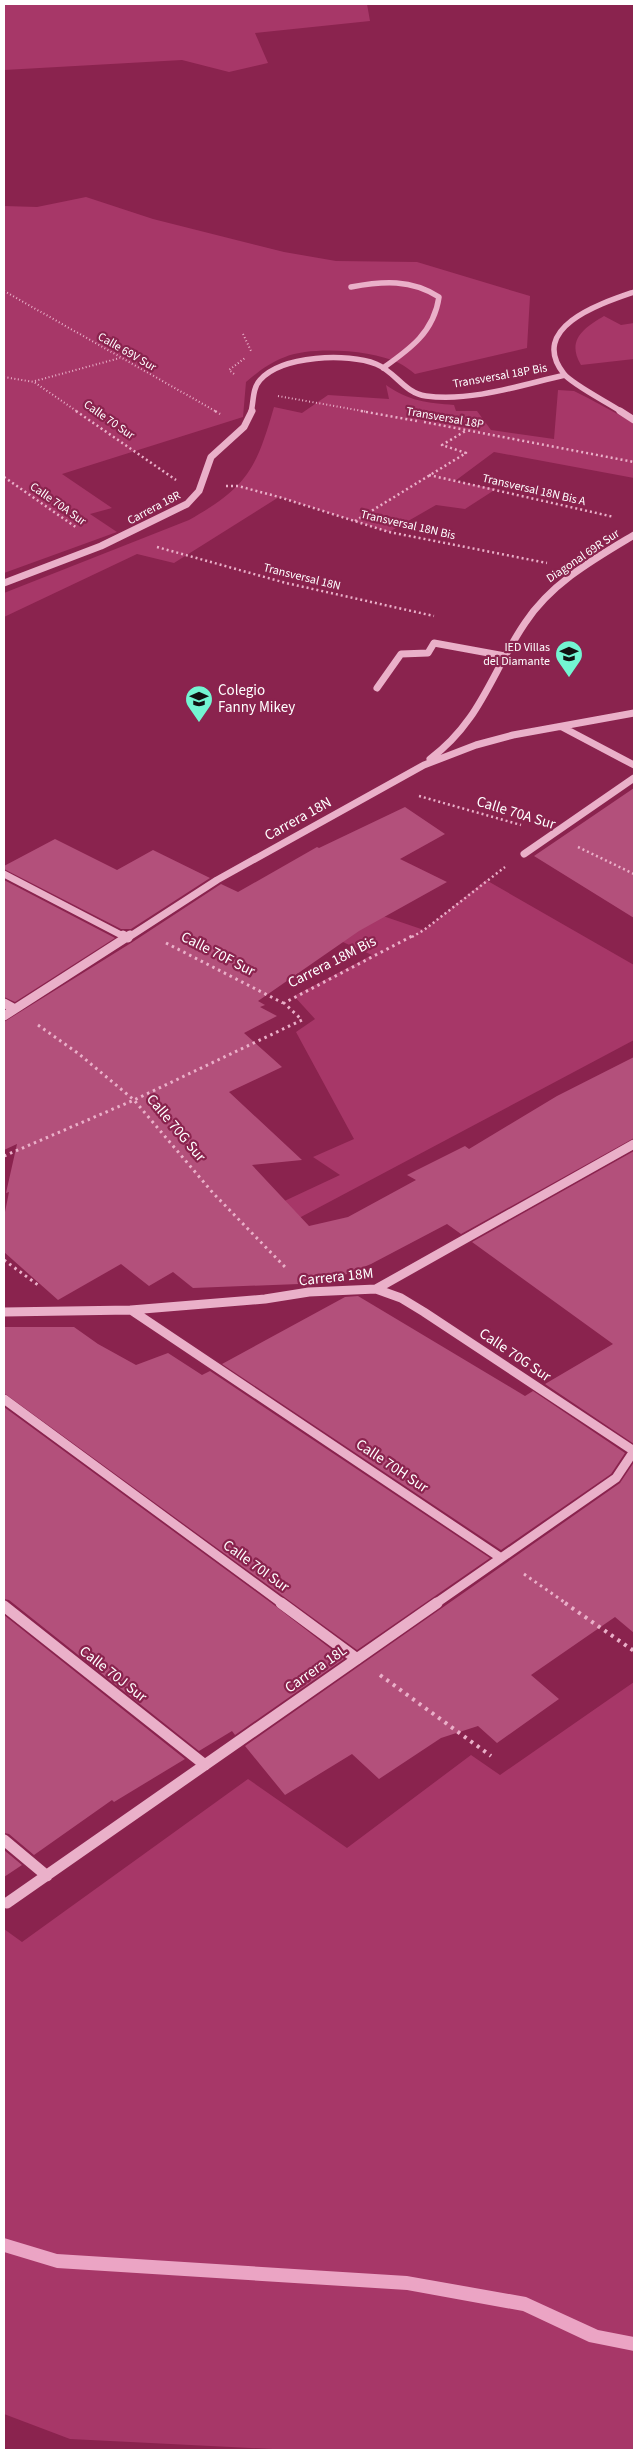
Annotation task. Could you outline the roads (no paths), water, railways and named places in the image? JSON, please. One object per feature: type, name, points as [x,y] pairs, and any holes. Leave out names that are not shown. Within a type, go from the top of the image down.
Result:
[{"type":"street","points":[[351,287],[383,281],[408,282],[428,289],[439,298],[439,309],[428,330],[415,345],[383,368]]},
{"type":"street","points":[[634,292],[592,309],[564,326],[558,334],[553,351],[559,367],[565,375],[634,420]]},
{"type":"street","name":"Transversal 18P Bis","points":[[253,392],[257,382],[270,372],[298,361],[322,358],[346,358],[369,362],[383,368],[407,390],[440,397],[461,395],[565,375]]},
{"type":"street","name":"Carrera 18R","points":[[4,583],[122,538],[189,503],[197,495],[202,485],[210,458],[244,427],[253,412],[253,392]]},
{"type":"street","name":"Diagonal 69R Sur","points":[[424,765],[453,741],[468,721],[525,622],[540,602],[555,586],[634,535]]},
{"type":"street","points":[[378,688],[401,654],[428,653],[434,643],[505,656]]},
{"type":"street","name":"Carrera 18N","points":[[4,1016],[217,880],[424,765],[476,745],[513,735],[634,713]]},
{"type":"street","points":[[562,727],[634,765]]},
{"type":"street","points":[[524,854],[634,778]]},
{"type":"street","points":[[4,874],[128,938]]},
{"type":"street","points":[[4,1003],[15,1009]]},
{"type":"street","name":"Carrera 18M","points":[[4,1312],[131,1310],[248,1301],[309,1292],[376,1289],[634,1144]]},
{"type":"street","name":"Calle 70G Sur","points":[[376,1289],[401,1298],[424,1312],[634,1451]]},
{"type":"street","name":"Calle 70H Sur","points":[[131,1310],[502,1558]]},
{"type":"street","name":"Calle 70I Sur","points":[[4,1399],[357,1659]]},
{"type":"street","name":"Carrera 18L","points":[[7,1903],[616,1478],[634,1451]]},
{"type":"street","name":"Calle 70J Sur","points":[[4,1606],[204,1765]]},
{"type":"street","points":[[4,1840],[46,1876]]},
{"type":"waterway","points":[[4,2245],[57,2261],[407,2283],[526,2304],[595,2337],[634,2344]]},
{"type":"place","name":"IED Villas del Diamante","points":[[569,678]]},
{"type":"place","name":"Colegio Fanny Mikey","points":[[199,723]]}]
